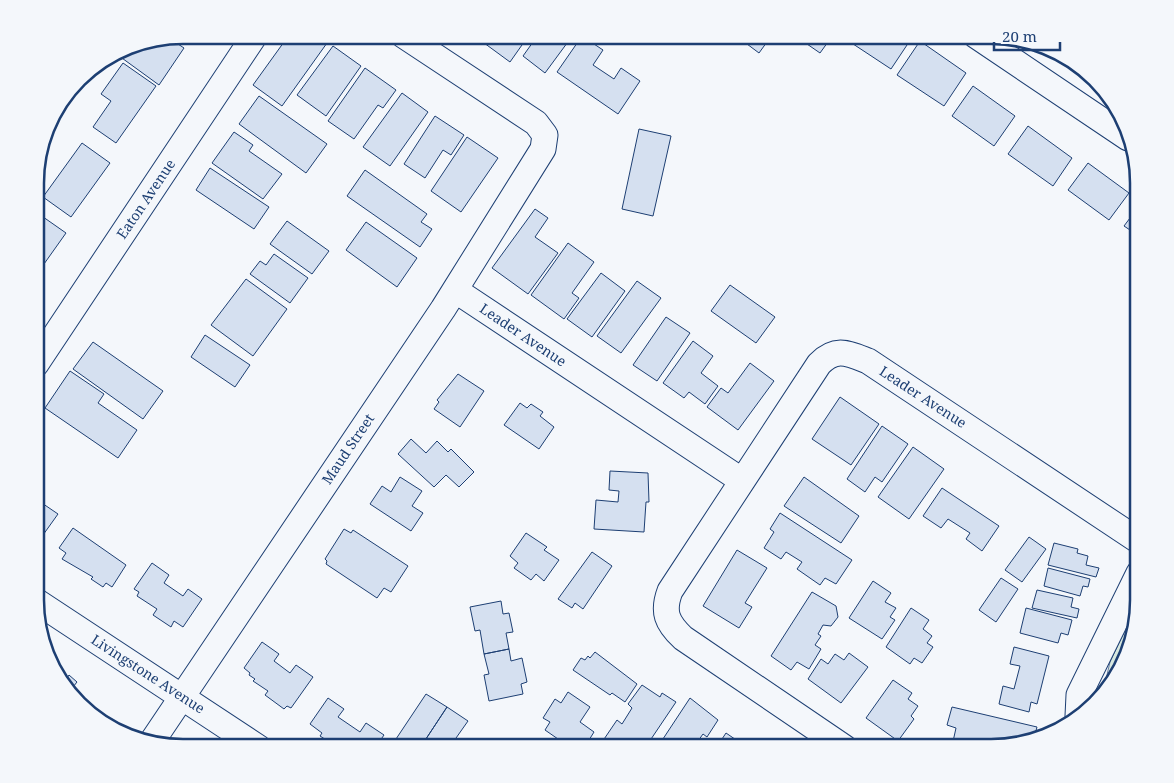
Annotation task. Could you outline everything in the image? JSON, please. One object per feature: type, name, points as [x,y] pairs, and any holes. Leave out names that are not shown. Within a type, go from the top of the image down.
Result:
[{"type":"street","name":"Eaton Avenue","points":[[44,352],[249,44]]},
{"type":"street","name":"Maud Street","points":[[155,737],[455,290],[541,153],[546,142],[545,135],[536,123],[417,44]]},
{"type":"street","points":[[988,44],[1121,133]]},
{"type":"street","name":"Leader Avenue","points":[[455,290],[741,480]]},
{"type":"street","name":"Leader Avenue","points":[[832,739],[683,638],[672,628],[665,615],[665,603],[670,591],[741,480],[819,364],[828,355],[840,352],[868,362],[1130,535]]},
{"type":"street","points":[[1078,709],[1079,695],[1130,591]]},
{"type":"street","name":"Livingstone Avenue","points":[[44,605],[246,739]]},
{"type":"shaded area","points":[[1129,622],[1123,645],[1106,678],[1110,662]]},
{"type":"building","points":[[178,44],[184,48],[159,85],[122,58],[156,46]]},
{"type":"building","points":[[283,44],[326,44],[282,106],[253,85]]},
{"type":"building","points":[[485,44],[523,44],[510,62]]},
{"type":"building","points":[[532,44],[566,44],[545,73],[523,56]]},
{"type":"building","points":[[576,44],[594,44],[603,50],[593,65],[614,79],[621,68],[640,81],[618,114],[557,72]]},
{"type":"building","points":[[747,44],[766,44],[759,53]]},
{"type":"building","points":[[807,44],[826,44],[820,53]]},
{"type":"building","points":[[853,44],[908,44],[891,69]]},
{"type":"building","points":[[918,44],[924,44],[966,73],[944,106],[897,75]]},
{"type":"building","points":[[333,46],[361,66],[326,116],[297,95]]},
{"type":"building","points":[[123,63],[156,86],[116,143],[93,127],[111,101],[101,94]]},
{"type":"building","points":[[365,68],[396,90],[383,108],[378,105],[354,139],[328,121]]},
{"type":"building","points":[[973,86],[1015,116],[994,146],[952,116]]},
{"type":"building","points":[[402,93],[428,112],[390,166],[363,147]]},
{"type":"building","points":[[259,96],[327,144],[306,173],[239,124]]},
{"type":"building","points":[[435,116],[464,135],[451,155],[443,150],[425,178],[404,164]]},
{"type":"building","points":[[1028,126],[1072,158],[1053,186],[1008,154]]},
{"type":"building","points":[[639,129],[671,136],[653,216],[622,209]]},
{"type":"building","points":[[234,132],[253,145],[249,151],[282,174],[263,199],[212,163]]},
{"type":"building","points":[[467,137],[498,158],[461,212],[431,191]]},
{"type":"building","points":[[82,143],[110,163],[71,217],[44,198]]},
{"type":"building","points":[[1088,163],[1129,193],[1109,220],[1068,190]]},
{"type":"building","points":[[210,168],[269,207],[254,229],[196,190]]},
{"type":"building","points":[[365,170],[427,214],[421,222],[432,229],[420,247],[347,196]]},
{"type":"building","points":[[535,209],[548,218],[535,237],[558,253],[528,294],[492,268]]},
{"type":"building","points":[[44,218],[66,233],[44,264]]},
{"type":"building","points":[[1130,218],[1130,230],[1124,226]]},
{"type":"building","points":[[287,221],[329,251],[312,274],[270,244]]},
{"type":"building","points":[[366,222],[417,258],[397,287],[346,250]]},
{"type":"building","points":[[568,243],[594,262],[572,293],[579,298],[564,319],[531,295]]},
{"type":"building","points":[[274,254],[308,278],[290,303],[250,274],[260,261],[266,265]]},
{"type":"building","points":[[601,273],[625,291],[592,337],[567,319]]},
{"type":"building","points":[[246,279],[287,309],[253,356],[211,325]]},
{"type":"building","points":[[637,281],[661,298],[621,353],[597,336]]},
{"type":"building","points":[[730,285],[775,317],[756,343],[711,311]]},
{"type":"building","points":[[666,317],[690,333],[657,381],[633,365]]},
{"type":"building","points":[[205,335],[250,365],[235,387],[191,357]]},
{"type":"building","points":[[693,341],[713,356],[701,373],[718,386],[705,404],[689,392],[684,398],[663,383]]},
{"type":"building","points":[[93,342],[163,391],[143,419],[73,369]]},
{"type":"building","points":[[750,363],[774,381],[738,430],[707,407],[721,388],[728,393]]},
{"type":"building","points":[[70,371],[104,394],[98,403],[137,430],[118,458],[45,408]]},
{"type":"building","points":[[458,374],[484,391],[460,427],[434,409],[439,402],[437,400]]},
{"type":"building","points":[[840,397],[879,424],[851,465],[812,439]]},
{"type":"building","points":[[520,403],[527,408],[531,404],[543,412],[540,416],[554,427],[539,449],[504,425]]},
{"type":"building","points":[[882,426],[908,444],[882,482],[875,477],[865,492],[847,479]]},
{"type":"building","points":[[411,439],[426,453],[437,441],[448,452],[451,449],[474,472],[459,487],[446,475],[434,487],[398,454]]},
{"type":"building","points":[[913,447],[944,469],[909,519],[878,497]]},
{"type":"building","points":[[610,471],[648,473],[649,502],[646,502],[644,532],[594,529],[596,500],[618,502],[619,491],[609,490]]},
{"type":"building","points":[[400,477],[422,491],[412,506],[423,513],[411,531],[370,504],[382,486],[391,492]]},
{"type":"building","points":[[804,477],[859,516],[841,543],[784,506]]},
{"type":"building","points":[[942,488],[999,526],[982,551],[966,539],[970,533],[948,519],[941,528],[923,516]]},
{"type":"building","points":[[44,504],[58,514],[44,534]]},
{"type":"building","points":[[780,513],[852,560],[836,584],[825,578],[820,585],[797,569],[802,562],[786,552],[781,559],[764,548],[774,532],[770,529]]},
{"type":"building","points":[[73,528],[126,565],[112,587],[106,583],[103,587],[91,579],[93,577],[62,559],[66,553],[59,548]]},
{"type":"building","points":[[344,529],[351,533],[353,530],[408,566],[391,592],[384,588],[377,598],[326,564],[327,561],[325,559]]},
{"type":"building","points":[[526,533],[547,547],[544,550],[559,560],[544,581],[536,574],[531,580],[514,568],[518,563],[510,556]]},
{"type":"building","points":[[1029,537],[1046,549],[1022,582],[1005,570]]},
{"type":"building","points":[[1054,543],[1078,549],[1077,553],[1088,556],[1086,565],[1099,568],[1096,577],[1048,565]]},
{"type":"building","points":[[737,550],[767,568],[745,603],[752,607],[739,628],[703,606]]},
{"type":"building","points":[[592,552],[612,566],[583,609],[575,603],[572,608],[558,599]]},
{"type":"building","points":[[152,563],[169,575],[164,583],[183,596],[188,589],[202,599],[183,627],[174,621],[171,627],[153,615],[157,609],[137,596],[139,592],[134,589]]},
{"type":"building","points":[[1048,568],[1090,579],[1088,587],[1083,586],[1080,596],[1044,586]]},
{"type":"building","points":[[1001,578],[1018,589],[996,622],[979,610]]},
{"type":"building","points":[[873,581],[891,593],[885,602],[896,608],[890,617],[895,620],[882,639],[849,618]]},
{"type":"building","points":[[1037,590],[1073,598],[1071,607],[1079,609],[1077,618],[1032,608]]},
{"type":"building","points":[[812,592],[836,606],[838,617],[831,626],[823,625],[818,634],[821,636],[815,645],[821,649],[809,669],[797,662],[791,670],[771,656]]},
{"type":"building","points":[[501,601],[503,614],[509,613],[513,632],[506,633],[509,649],[484,654],[480,630],[475,631],[470,607]]},
{"type":"building","points":[[911,608],[929,620],[923,629],[932,636],[927,643],[933,647],[922,663],[914,658],[910,664],[886,647]]},
{"type":"building","points":[[1026,608],[1072,620],[1068,635],[1061,633],[1058,643],[1020,633]]},
{"type":"building","points":[[262,642],[279,654],[274,661],[290,673],[296,665],[313,677],[291,708],[287,706],[284,709],[265,695],[268,691],[253,681],[255,679],[244,668]]},
{"type":"building","points":[[1014,647],[1049,656],[1037,704],[1031,702],[1029,712],[999,704],[1003,686],[1014,689],[1020,666],[1010,664]]},
{"type":"building","points":[[509,649],[511,661],[522,658],[527,682],[521,684],[523,694],[489,701],[484,675],[489,674],[484,654]]},
{"type":"building","points":[[595,652],[637,684],[625,702],[612,693],[610,695],[573,670],[581,658],[585,660],[588,656],[590,658]]},
{"type":"building","points":[[849,653],[868,667],[841,703],[808,679],[821,659],[828,664],[835,654],[844,660]]},
{"type":"building","points":[[69,675],[77,682],[73,687],[72,685],[67,678]]},
{"type":"building","points":[[893,680],[912,693],[908,699],[918,706],[911,716],[914,719],[899,739],[895,739],[866,718]]},
{"type":"building","points":[[642,685],[660,697],[662,693],[676,702],[651,739],[604,739],[617,720],[622,724],[632,708],[628,704]]},
{"type":"building","points":[[568,692],[590,707],[580,722],[594,732],[590,739],[558,739],[545,730],[550,722],[543,718],[555,699],[561,703]]},
{"type":"building","points":[[426,694],[447,707],[426,739],[396,739]]},
{"type":"building","points":[[328,698],[344,709],[338,717],[360,732],[366,723],[384,735],[381,739],[325,739],[320,736],[322,733],[310,724]]},
{"type":"building","points":[[690,698],[718,720],[707,737],[703,734],[699,739],[663,739]]},
{"type":"building","points":[[447,707],[468,721],[455,739],[426,739]]},
{"type":"building","points":[[952,707],[1037,727],[1036,732],[1018,737],[954,739],[956,728],[947,725]]},
{"type":"building","points":[[726,733],[735,739],[722,739]]}]
